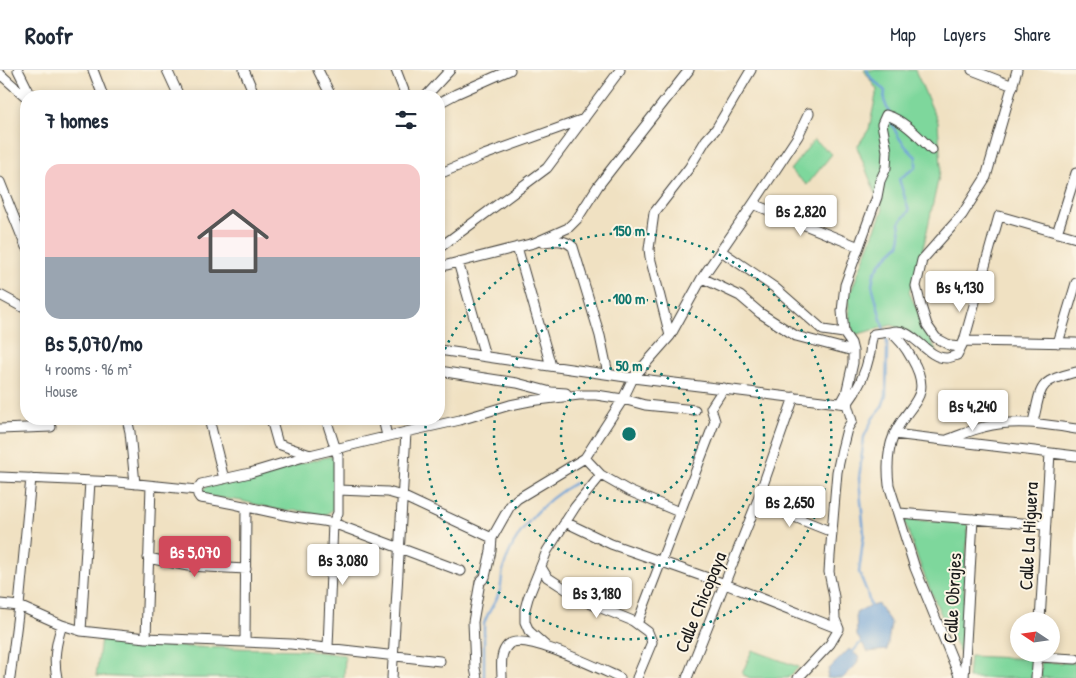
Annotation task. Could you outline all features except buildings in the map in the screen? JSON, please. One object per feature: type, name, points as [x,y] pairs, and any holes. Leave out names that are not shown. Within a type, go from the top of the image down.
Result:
[{"type":"street","points":[[18,70],[28,90]]},
{"type":"street","points":[[93,70],[101,90]]},
{"type":"street","points":[[167,70],[175,90]]},
{"type":"street","points":[[244,70],[252,90]]},
{"type":"street","points":[[318,70],[327,90]]},
{"type":"street","points":[[396,70],[404,90]]},
{"type":"street","points":[[432,90],[450,70]]},
{"type":"street","points":[[445,100],[510,70]]},
{"type":"street","points":[[445,244],[547,168],[620,70]]},
{"type":"street","points":[[534,243],[568,228],[577,219],[598,186],[689,70]]},
{"type":"street","points":[[670,336],[649,249],[654,213],[689,168],[706,140],[716,129],[751,70]]},
{"type":"street","points":[[972,70],[1012,86]]},
{"type":"street","points":[[1017,70],[986,176],[962,215],[922,260],[916,286],[920,306],[927,325],[936,338],[951,346],[963,344],[1076,343]]},
{"type":"street","points":[[0,74],[20,92]]},
{"type":"street","points":[[478,678],[475,668],[473,622],[480,582],[485,576],[492,538],[510,506],[517,499],[585,458],[623,399],[634,378],[670,336],[702,278],[798,136],[809,113]]},
{"type":"street","points":[[839,629],[835,619],[834,596],[829,572],[838,472],[842,449],[852,421],[844,404],[853,363],[851,343],[844,333],[842,310],[845,285],[877,197],[880,181],[888,159],[882,124],[884,118],[886,116],[899,121],[932,150]]},
{"type":"street","points":[[445,172],[584,118]]},
{"type":"street","points":[[1057,232],[1076,173]]},
{"type":"street","points":[[0,182],[20,232]]},
{"type":"street","points":[[753,204],[858,248]]},
{"type":"street","points":[[445,351],[634,378],[844,404],[853,396],[861,378],[870,353],[874,334],[896,330],[904,332],[936,356],[946,358],[957,355],[963,344],[999,216],[1076,238]]},
{"type":"street","points":[[445,265],[534,243],[561,240],[568,242],[573,247],[600,336],[608,374]]},
{"type":"street","points":[[517,247],[551,366]]},
{"type":"street","points":[[720,251],[774,287],[823,330],[844,333]]},
{"type":"street","points":[[458,262],[485,356]]},
{"type":"street","points":[[702,278],[740,296],[760,313],[796,336],[853,351]]},
{"type":"street","points":[[1058,343],[1076,283]]},
{"type":"street","points":[[0,295],[20,306]]},
{"type":"street","points":[[890,332],[898,337],[917,368],[922,386],[918,397],[894,434],[888,454],[889,485],[914,568],[960,678]]},
{"type":"street","points":[[445,372],[517,383],[551,392],[596,395],[645,405],[695,410]]},
{"type":"street","points":[[1033,422],[1040,391],[1046,383],[1055,378],[1076,372]]},
{"type":"street","points":[[637,624],[715,422],[711,408],[724,388]]},
{"type":"street","points":[[445,423],[510,405],[579,395]]},
{"type":"street","name":"Calle Chicopaya","points":[[686,678],[758,502],[794,397]]},
{"type":"street","points":[[946,441],[982,427],[996,424],[1033,422],[1076,429]]},
{"type":"street","points":[[128,425],[134,484]]},
{"type":"street","points":[[210,425],[224,480]]},
{"type":"street","points":[[273,425],[278,444],[310,455]]},
{"type":"street","points":[[328,425],[338,456],[338,513],[333,524],[328,648]]},
{"type":"street","points":[[384,425],[387,436]]},
{"type":"street","points":[[438,425],[310,455],[224,480],[201,484],[197,490],[200,498],[333,524],[461,571]]},
{"type":"street","points":[[0,429],[50,427]]},
{"type":"street","points":[[392,678],[406,432]]},
{"type":"street","points":[[894,434],[1076,456]]},
{"type":"street","name":"Calle La Higuera","points":[[1040,612],[1050,453]]},
{"type":"street","points":[[585,458],[601,475],[623,488],[679,512]]},
{"type":"street","points":[[547,647],[530,631],[525,622],[525,609],[547,551],[575,507],[601,475]]},
{"type":"street","points":[[0,477],[90,481],[197,490]]},
{"type":"street","points":[[10,678],[31,478]]},
{"type":"street","points":[[80,631],[90,481]]},
{"type":"street","points":[[146,638],[151,486]]},
{"type":"street","points":[[338,490],[388,492],[402,496],[492,538]]},
{"type":"street","points":[[758,502],[832,532]]},
{"type":"street","points":[[245,642],[246,506]]},
{"type":"street","points":[[899,513],[1045,525]]},
{"type":"street","name":"Calle Obrajes","points":[[964,678],[973,519]]},
{"type":"street","points":[[566,522],[611,544],[725,584],[839,629]]},
{"type":"street","points":[[148,558],[188,566],[246,568]]},
{"type":"street","points":[[541,567],[546,577],[584,601],[637,624],[648,632],[652,642],[637,678]]},
{"type":"street","points":[[0,604],[19,606],[80,631],[146,638],[328,648],[440,661]]},
{"type":"street","points":[[57,678],[54,665],[56,641],[62,625]]},
{"type":"street","points":[[798,678],[830,644],[839,629]]},
{"type":"street","points":[[502,678],[500,666],[504,653],[508,644],[515,640],[524,640],[547,647],[620,678]]},
{"type":"street","points":[[1060,658],[1076,659]]},
{"type":"street","points":[[1036,678],[1037,662]]},
{"type":"green space","points":[[864,70],[915,70],[938,122],[941,167],[921,258],[909,292],[937,353],[920,340],[892,325],[854,335],[850,321],[848,299],[883,209],[857,147],[869,129],[877,90]]},
{"type":"green space","points":[[814,140],[832,154],[807,185],[790,170]]},
{"type":"green space","points":[[335,455],[334,509],[322,517],[303,511],[279,510],[242,501],[207,496],[203,493],[204,488],[207,486],[262,476],[266,472]]},
{"type":"green space","points":[[904,519],[968,524],[961,655],[944,622]]},
{"type":"green space","points":[[101,638],[156,646],[302,650],[345,655],[344,678],[142,678],[96,676]]},
{"type":"green space","points":[[752,650],[799,667],[788,678],[750,678],[742,674]]},
{"type":"green space","points":[[970,656],[1010,658],[1010,662],[1034,662],[1033,678],[968,678]]},
{"type":"green space","points":[[1041,662],[1076,663],[1076,678],[1041,678]]},
{"type":"water","points":[[878,604],[891,623],[887,650],[868,652],[857,636],[856,613]]},
{"type":"water","points":[[849,649],[859,657],[857,664],[843,678],[827,678],[829,669]]},
{"type":"waterway","points":[[867,70],[871,78],[885,91],[884,100],[889,113]]},
{"type":"waterway","points":[[871,609],[859,572],[864,533],[859,479],[864,437],[873,418],[882,407],[886,395],[887,354],[887,342],[872,285],[874,274],[882,261],[899,245],[901,236],[899,223],[909,211],[899,179],[916,167],[916,157],[901,140],[891,120]]},
{"type":"waterway","points":[[484,678],[484,624],[500,590],[507,557],[530,520],[552,499],[575,483]]},
{"type":"waterway","points":[[851,654],[862,641]]}]
